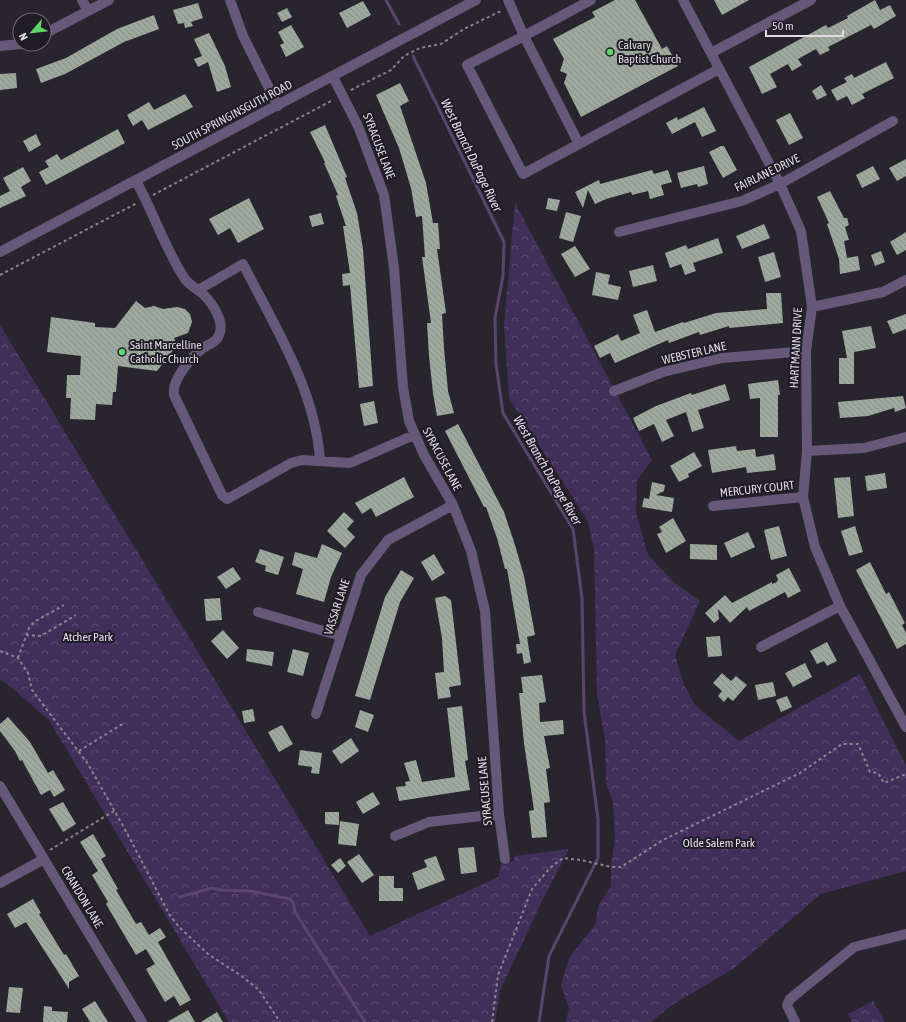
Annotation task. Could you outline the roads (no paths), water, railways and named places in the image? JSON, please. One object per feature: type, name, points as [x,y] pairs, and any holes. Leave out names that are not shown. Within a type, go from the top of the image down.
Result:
[{"type":"street","points":[[82,0],[88,11]]},
{"type":"street","points":[[52,30],[109,0]]},
{"type":"street","points":[[230,0],[243,36],[278,106]]},
{"type":"street","name":"SOUTH SPRINGINSGUTH ROAD","points":[[0,252],[476,0]]},
{"type":"street","points":[[591,0],[524,36],[467,64],[523,174],[719,69]]},
{"type":"street","name":"HARTMANN DRIVE","points":[[683,0],[780,184],[801,231],[812,307],[806,351],[807,450],[803,497],[815,547],[840,606],[906,727]]},
{"type":"street","points":[[711,53],[811,0]]},
{"type":"street","points":[[510,3],[524,36],[579,144]]},
{"type":"street","points":[[0,46],[12,45]]},
{"type":"street","name":"SYRACUSE LANE","points":[[333,77],[343,95],[367,148],[384,195],[394,268],[405,405],[414,435],[452,505],[471,551],[485,611],[499,814],[505,859]]},
{"type":"street","name":"FAIRLANE DRIVE","points":[[619,232],[742,201],[780,184],[893,121]]},
{"type":"street","points":[[136,181],[146,198],[186,280],[204,295],[219,318],[221,327],[219,336],[216,340],[202,349],[180,374],[172,388],[222,495],[227,499],[291,463],[302,460],[320,460],[350,463],[414,435]]},
{"type":"street","points":[[198,290],[243,264],[293,362],[307,394],[319,439],[320,460]]},
{"type":"street","points":[[812,307],[882,292],[906,280]]},
{"type":"street","name":"WEBSTER LANE","points":[[614,392],[662,372],[722,358],[806,351]]},
{"type":"street","points":[[807,450],[864,448],[906,438]]},
{"type":"street","name":"MERCURY COURT","points":[[713,506],[803,497]]},
{"type":"street","name":"VASSAR LANE","points":[[316,714],[360,575],[388,540],[452,505]]},
{"type":"street","points":[[761,647],[840,606]]},
{"type":"street","points":[[258,612],[341,636]]},
{"type":"street","name":"CRANDON LANE","points":[[0,786],[46,855],[142,1022]]},
{"type":"street","points":[[395,836],[429,822],[499,814]]},
{"type":"street","points":[[0,883],[46,855]]},
{"type":"street","points":[[795,1022],[787,1005],[790,999],[854,947],[906,934]]},
{"type":"waterway","name":"West Branch DuPage River","points":[[386,0],[399,24]]},
{"type":"waterway","name":"West Branch DuPage River","points":[[413,56],[504,242],[503,276],[495,318],[496,364],[503,413],[573,529],[582,598],[584,712],[598,819],[598,858],[549,956],[539,1022]]},
{"type":"waterway","points":[[180,897],[212,888],[221,890],[250,891],[290,899],[293,903],[295,912],[365,1022]]},
{"type":"place","name":"Calvary Baptist Church","points":[[610,52]]},
{"type":"place","name":"Saint Marcelline Catholic Church","points":[[122,352]]},
{"type":"park label","name":"Atcher Park","points":[[88,637]]},
{"type":"park label","name":"Olde Salem Park","points":[[719,843]]}]
